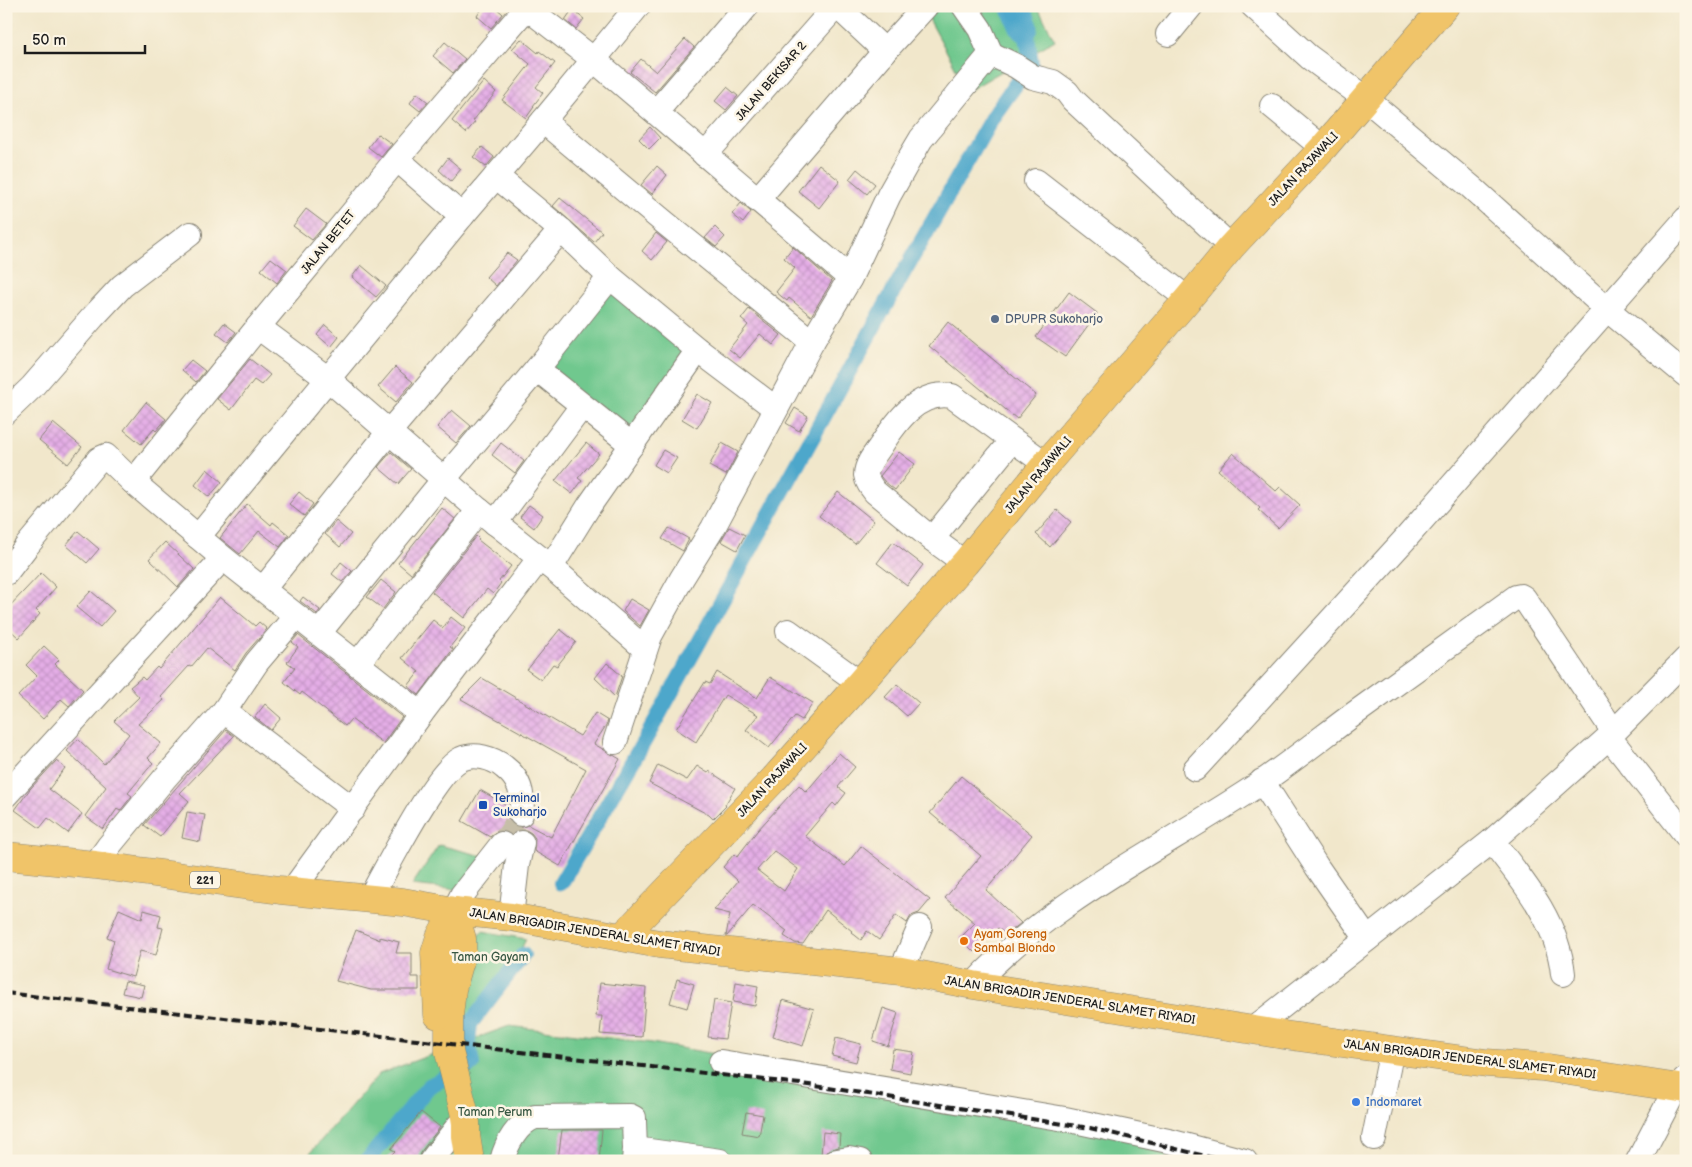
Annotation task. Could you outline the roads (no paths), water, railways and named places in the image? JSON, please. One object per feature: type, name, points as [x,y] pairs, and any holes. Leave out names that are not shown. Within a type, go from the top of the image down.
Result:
[{"type":"main road","name":"JALAN RAJAWALI","points":[[623,936],[774,779],[860,683],[965,563],[1046,464],[1231,247],[1323,148],[1445,6]]},
{"type":"main road","name":"221","points":[[6,856],[95,865],[280,890],[403,902],[454,911]]},
{"type":"main road","points":[[403,902],[429,938],[435,953],[445,1053],[463,1128]]},
{"type":"main road","name":"JALAN BRIGADIR JENDERAL SLAMET RIYADI","points":[[454,911],[498,915],[659,944],[901,971],[972,985],[1284,1036],[1486,1063],[1542,1067],[1683,1086]]},
{"type":"main road","points":[[435,953],[440,937],[454,911]]},
{"type":"main road","points":[[454,911],[462,939],[462,954]]},
{"type":"main road","points":[[445,1053],[452,989],[462,954],[470,937],[498,915]]},
{"type":"street","points":[[198,537],[462,216],[544,121],[638,6]]},
{"type":"street","points":[[656,112],[747,6]]},
{"type":"street","points":[[836,6],[886,50]]},
{"type":"street","name":"JALAN BEKISAR 2","points":[[705,155],[836,6]]},
{"type":"street","points":[[757,200],[926,6]]},
{"type":"street","points":[[964,6],[980,29],[991,54],[1024,72],[1053,82],[1067,92],[1073,100],[1147,170],[1231,247]]},
{"type":"street","points":[[1168,34],[1192,6]]},
{"type":"street","points":[[1252,6],[1309,57],[1366,99],[1471,187],[1608,310],[1686,375]]},
{"type":"street","points":[[528,7],[656,112],[850,278]]},
{"type":"street","name":"JALAN BETET","points":[[133,482],[396,159],[528,7]]},
{"type":"street","points":[[615,742],[645,649],[656,625],[713,528],[812,342],[850,278],[890,195],[921,139],[991,54]]},
{"type":"street","points":[[1272,106],[1323,148]]},
{"type":"street","points":[[544,121],[677,233],[812,342]]},
{"type":"street","points":[[396,159],[462,216]]},
{"type":"street","points":[[496,176],[561,230],[610,277],[698,350],[776,409]]},
{"type":"street","points":[[1036,181],[1188,299]]},
{"type":"street","points":[[1195,768],[1407,537],[1686,219]]},
{"type":"street","points":[[264,588],[389,432],[561,230]]},
{"type":"street","points":[[6,412],[32,387],[122,286],[190,234]]},
{"type":"street","points":[[319,633],[444,479],[537,370],[610,277]]},
{"type":"street","points":[[258,327],[328,379],[645,649]]},
{"type":"street","points":[[292,890],[421,714],[545,563],[588,506],[698,350]]},
{"type":"street","points":[[537,370],[632,445]]},
{"type":"street","points":[[965,563],[932,539],[875,492],[869,483],[866,474],[869,464],[900,419],[917,404],[931,396],[943,394],[952,396],[1046,464]]},
{"type":"street","points":[[357,664],[582,406]]},
{"type":"street","points":[[932,539],[1012,440]]},
{"type":"street","points":[[6,573],[101,457],[107,457],[133,482],[223,558],[264,588],[296,616],[421,714]]},
{"type":"street","points":[[6,795],[223,558]]},
{"type":"street","points":[[972,985],[1026,936],[1100,882],[1196,824],[1262,781],[1516,597],[1520,596],[1524,598],[1612,735],[1686,835]]},
{"type":"street","points":[[95,865],[164,779],[224,711],[258,662],[296,616]]},
{"type":"street","points":[[788,631],[860,683]]},
{"type":"street","points":[[1252,1030],[1492,842],[1612,735],[1686,660]]},
{"type":"street","points":[[224,711],[353,809]]},
{"type":"street","points":[[370,898],[438,780],[460,760],[476,756],[501,764],[519,783],[517,865],[498,915]]},
{"type":"street","points":[[1262,781],[1317,867],[1367,939]]},
{"type":"street","points":[[454,911],[462,895],[519,824]]},
{"type":"street","points":[[1492,842],[1535,898],[1542,911],[1561,955],[1563,974]]},
{"type":"street","points":[[901,971],[920,927]]},
{"type":"street","points":[[1374,1138],[1392,1049]]},
{"type":"street","points":[[721,1062],[1065,1119],[1173,1142],[1246,1161]]},
{"type":"street","points":[[1638,1161],[1683,1086]]},
{"type":"street","points":[[502,1161],[514,1134],[524,1123],[535,1117],[630,1116],[634,1118],[635,1155],[713,1160]]},
{"type":"street","points":[[436,1157],[463,1128]]},
{"type":"waterway","points":[[1015,6],[1024,27]]},
{"type":"waterway","points":[[561,883],[646,738],[905,270],[993,116],[1031,63],[1026,29]]},
{"type":"waterway","points":[[367,1161],[429,1086],[472,1064],[468,1041],[470,1024],[523,955]]},
{"type":"tunnel","points":[[502,844],[521,814]]},
{"type":"railway","points":[[6,993],[809,1085],[1090,1128],[1226,1161]]},
{"type":"place","name":"DPUPR Sukoharjo","points":[[995,319]]},
{"type":"place","name":"Terminal Sukoharjo","points":[[483,805]]},
{"type":"place","name":"Ayam Goreng Sambal Blondo","points":[[964,941]]},
{"type":"place","name":"Indomaret","points":[[1356,1102]]},
{"type":"park label","name":"Taman Gayam","points":[[490,957]]},
{"type":"park label","name":"Taman Perum","points":[[495,1112]]}]
